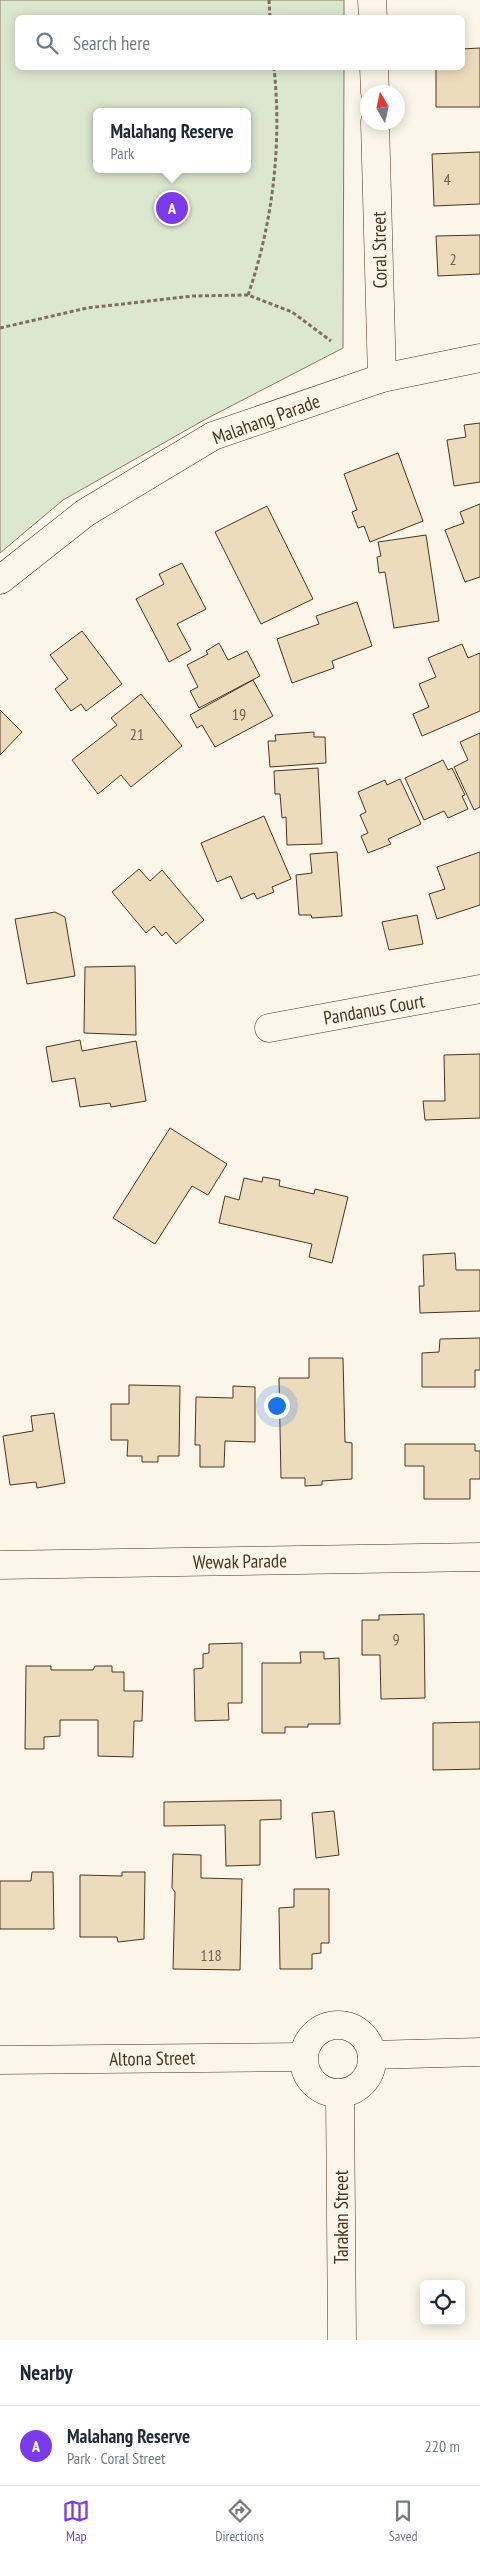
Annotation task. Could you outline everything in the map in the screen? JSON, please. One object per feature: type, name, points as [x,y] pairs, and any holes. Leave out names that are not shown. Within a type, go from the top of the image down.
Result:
[{"type":"street","points":[[372,0],[373,15]]},
{"type":"street","points":[[374,70],[375,85]]},
{"type":"street","name":"Coral Street","points":[[375,130],[382,378]]},
{"type":"street","name":"Malahang Parade","points":[[0,580],[85,513],[213,436],[382,378],[480,358]]},
{"type":"street","name":"Pandanus Court","points":[[269,1028],[480,989]]},
{"type":"street","name":"Wewak Parade","points":[[0,1565],[480,1557]]},
{"type":"street","points":[[337,2025],[350,2027],[360,2033],[368,2043],[372,2055],[371,2069],[364,2081],[353,2090],[340,2094],[326,2091],[314,2083],[306,2071],[304,2057],[306,2045],[314,2034],[325,2027],[337,2025]]},
{"type":"street","points":[[372,2055],[480,2052]]},
{"type":"street","name":"Altona Street","points":[[0,2060],[304,2057]]},
{"type":"street","name":"Tarakan Street","points":[[340,2094],[342,2340]]},
{"type":"path","points":[[269,0],[270,15]]},
{"type":"path","points":[[248,295],[260,260],[270,212],[277,93],[274,70]]},
{"type":"path","points":[[0,328],[87,308],[192,296],[248,295],[292,312],[331,340]]},
{"type":"green space","points":[[0,0],[344,0],[344,15],[15,15],[15,70],[344,70],[343,348],[204,420],[63,500],[0,553]]},
{"type":"building","points":[[480,48],[480,107],[436,107],[436,70],[465,70],[465,49]]},
{"type":"building","points":[[480,152],[480,204],[434,206],[432,154]]},
{"type":"building","points":[[480,235],[480,274],[438,276],[436,236]]},
{"type":"building","points":[[480,423],[480,482],[454,486],[447,440],[466,437],[464,425]]},
{"type":"building","points":[[398,453],[423,521],[370,542],[364,526],[358,528],[352,512],[357,510],[344,474]]},
{"type":"building","points":[[480,504],[480,577],[465,582],[445,530],[464,523],[460,512]]},
{"type":"building","points":[[267,506],[313,599],[261,624],[215,532]]},
{"type":"building","points":[[426,535],[439,621],[394,628],[385,572],[379,573],[377,557],[381,556],[378,542]]},
{"type":"building","points":[[182,563],[206,609],[177,624],[191,650],[169,662],[136,599],[164,584],[159,574]]},
{"type":"building","points":[[357,602],[372,646],[332,661],[334,668],[292,683],[277,639],[319,624],[316,616]]},
{"type":"building","points":[[82,631],[122,684],[86,711],[81,704],[71,711],[55,689],[68,679],[50,655]]},
{"type":"building","points":[[219,643],[228,660],[247,651],[260,676],[199,708],[190,691],[198,687],[187,665],[208,654],[206,651]]},
{"type":"building","points":[[462,644],[468,658],[480,653],[480,711],[422,736],[413,714],[429,707],[419,684],[436,677],[428,658]]},
{"type":"building","points":[[253,680],[273,716],[215,747],[202,725],[197,728],[190,715]]},
{"type":"building","points":[[141,694],[182,746],[131,787],[121,775],[98,794],[72,760],[117,725],[111,718]]},
{"type":"building","points":[[0,710],[22,732],[0,755]]},
{"type":"building","points":[[314,732],[314,737],[325,737],[326,763],[270,767],[268,741],[276,741],[275,735]]},
{"type":"building","points":[[480,733],[480,807],[474,810],[454,767],[468,760],[460,742]]},
{"type":"building","points":[[443,760],[448,770],[452,768],[465,795],[462,796],[468,809],[448,818],[444,811],[424,820],[405,778]]},
{"type":"building","points":[[318,768],[322,844],[287,845],[286,817],[282,818],[280,794],[275,794],[274,771]]},
{"type":"building","points":[[400,779],[421,824],[388,839],[391,844],[368,853],[361,836],[368,833],[360,815],[366,812],[358,792],[385,780],[387,785]]},
{"type":"building","points":[[264,816],[291,879],[272,887],[274,892],[257,899],[254,893],[241,899],[231,876],[217,882],[201,843]]},
{"type":"building","points":[[337,852],[342,916],[312,918],[311,915],[299,915],[296,875],[312,873],[310,854]]},
{"type":"building","points":[[480,852],[480,905],[437,919],[429,894],[445,889],[437,867]]},
{"type":"building","points":[[139,869],[150,881],[162,870],[204,920],[176,944],[166,932],[162,936],[154,926],[146,933],[112,892]]},
{"type":"building","points":[[55,912],[65,917],[75,976],[27,984],[15,919]]},
{"type":"building","points":[[417,915],[423,944],[389,950],[382,922]]},
{"type":"building","points":[[135,966],[136,1035],[84,1033],[85,967]]},
{"type":"building","points":[[80,1040],[82,1051],[136,1041],[146,1101],[111,1107],[110,1103],[80,1107],[75,1078],[52,1082],[46,1047]]},
{"type":"building","points":[[480,1054],[480,1118],[425,1120],[423,1101],[445,1101],[444,1055]]},
{"type":"building","points":[[170,1128],[227,1164],[208,1195],[192,1186],[155,1244],[113,1218]]},
{"type":"building","points":[[263,1177],[280,1180],[279,1186],[314,1194],[315,1189],[348,1197],[332,1263],[309,1257],[312,1244],[219,1223],[225,1196],[239,1200],[244,1178],[262,1182]]},
{"type":"building","points":[[455,1253],[456,1270],[480,1270],[480,1311],[420,1313],[419,1286],[424,1286],[423,1255]]},
{"type":"building","points":[[480,1338],[480,1370],[475,1370],[475,1387],[422,1387],[422,1353],[439,1352],[440,1339]]},
{"type":"building","points":[[309,1358],[343,1358],[345,1442],[352,1443],[352,1479],[322,1481],[322,1485],[305,1486],[305,1478],[281,1478],[279,1378],[309,1378]]},
{"type":"building","points":[[129,1385],[180,1386],[179,1456],[158,1456],[158,1462],[142,1462],[142,1456],[127,1456],[128,1440],[111,1440],[111,1404],[129,1404]]},
{"type":"building","points":[[233,1386],[255,1387],[255,1442],[225,1441],[224,1467],[200,1467],[200,1445],[195,1445],[196,1397],[233,1398]]},
{"type":"building","points":[[54,1413],[65,1483],[37,1488],[36,1482],[10,1485],[3,1436],[33,1431],[31,1416]]},
{"type":"building","points":[[405,1444],[475,1444],[475,1451],[480,1451],[480,1479],[470,1479],[470,1499],[424,1499],[424,1466],[405,1466]]},
{"type":"building","points":[[424,1614],[425,1698],[381,1699],[380,1655],[362,1655],[362,1620],[379,1620],[379,1615]]},
{"type":"building","points":[[242,1643],[242,1703],[228,1703],[229,1720],[195,1721],[194,1669],[203,1668],[203,1654],[209,1653],[209,1644]]},
{"type":"building","points":[[300,1652],[324,1652],[324,1659],[339,1658],[340,1724],[308,1724],[308,1727],[285,1727],[285,1733],[262,1733],[262,1663],[301,1663]]},
{"type":"building","points":[[26,1666],[51,1666],[51,1670],[93,1670],[95,1666],[112,1666],[112,1672],[124,1672],[124,1691],[143,1691],[142,1721],[134,1721],[133,1757],[98,1756],[98,1720],[60,1720],[60,1736],[44,1737],[44,1749],[25,1749]]},
{"type":"building","points":[[480,1722],[480,1769],[433,1770],[433,1723]]},
{"type":"building","points":[[281,1800],[281,1819],[260,1820],[260,1865],[226,1866],[225,1825],[164,1826],[164,1802]]},
{"type":"building","points":[[334,1811],[339,1855],[316,1858],[312,1813]]},
{"type":"building","points":[[173,1854],[201,1855],[201,1878],[242,1879],[240,1970],[173,1969],[175,1892],[172,1888]]},
{"type":"building","points":[[32,1872],[53,1872],[54,1929],[0,1929],[0,1881],[31,1881]]},
{"type":"building","points":[[122,1872],[145,1872],[144,1939],[118,1942],[117,1937],[80,1937],[80,1875],[122,1876]]},
{"type":"building","points":[[294,1889],[329,1889],[329,1943],[321,1943],[321,1953],[312,1954],[312,1969],[280,1969],[279,1908],[294,1907]]},
{"type":"place","name":"Malahang Reserve","points":[[172,208]]}]
